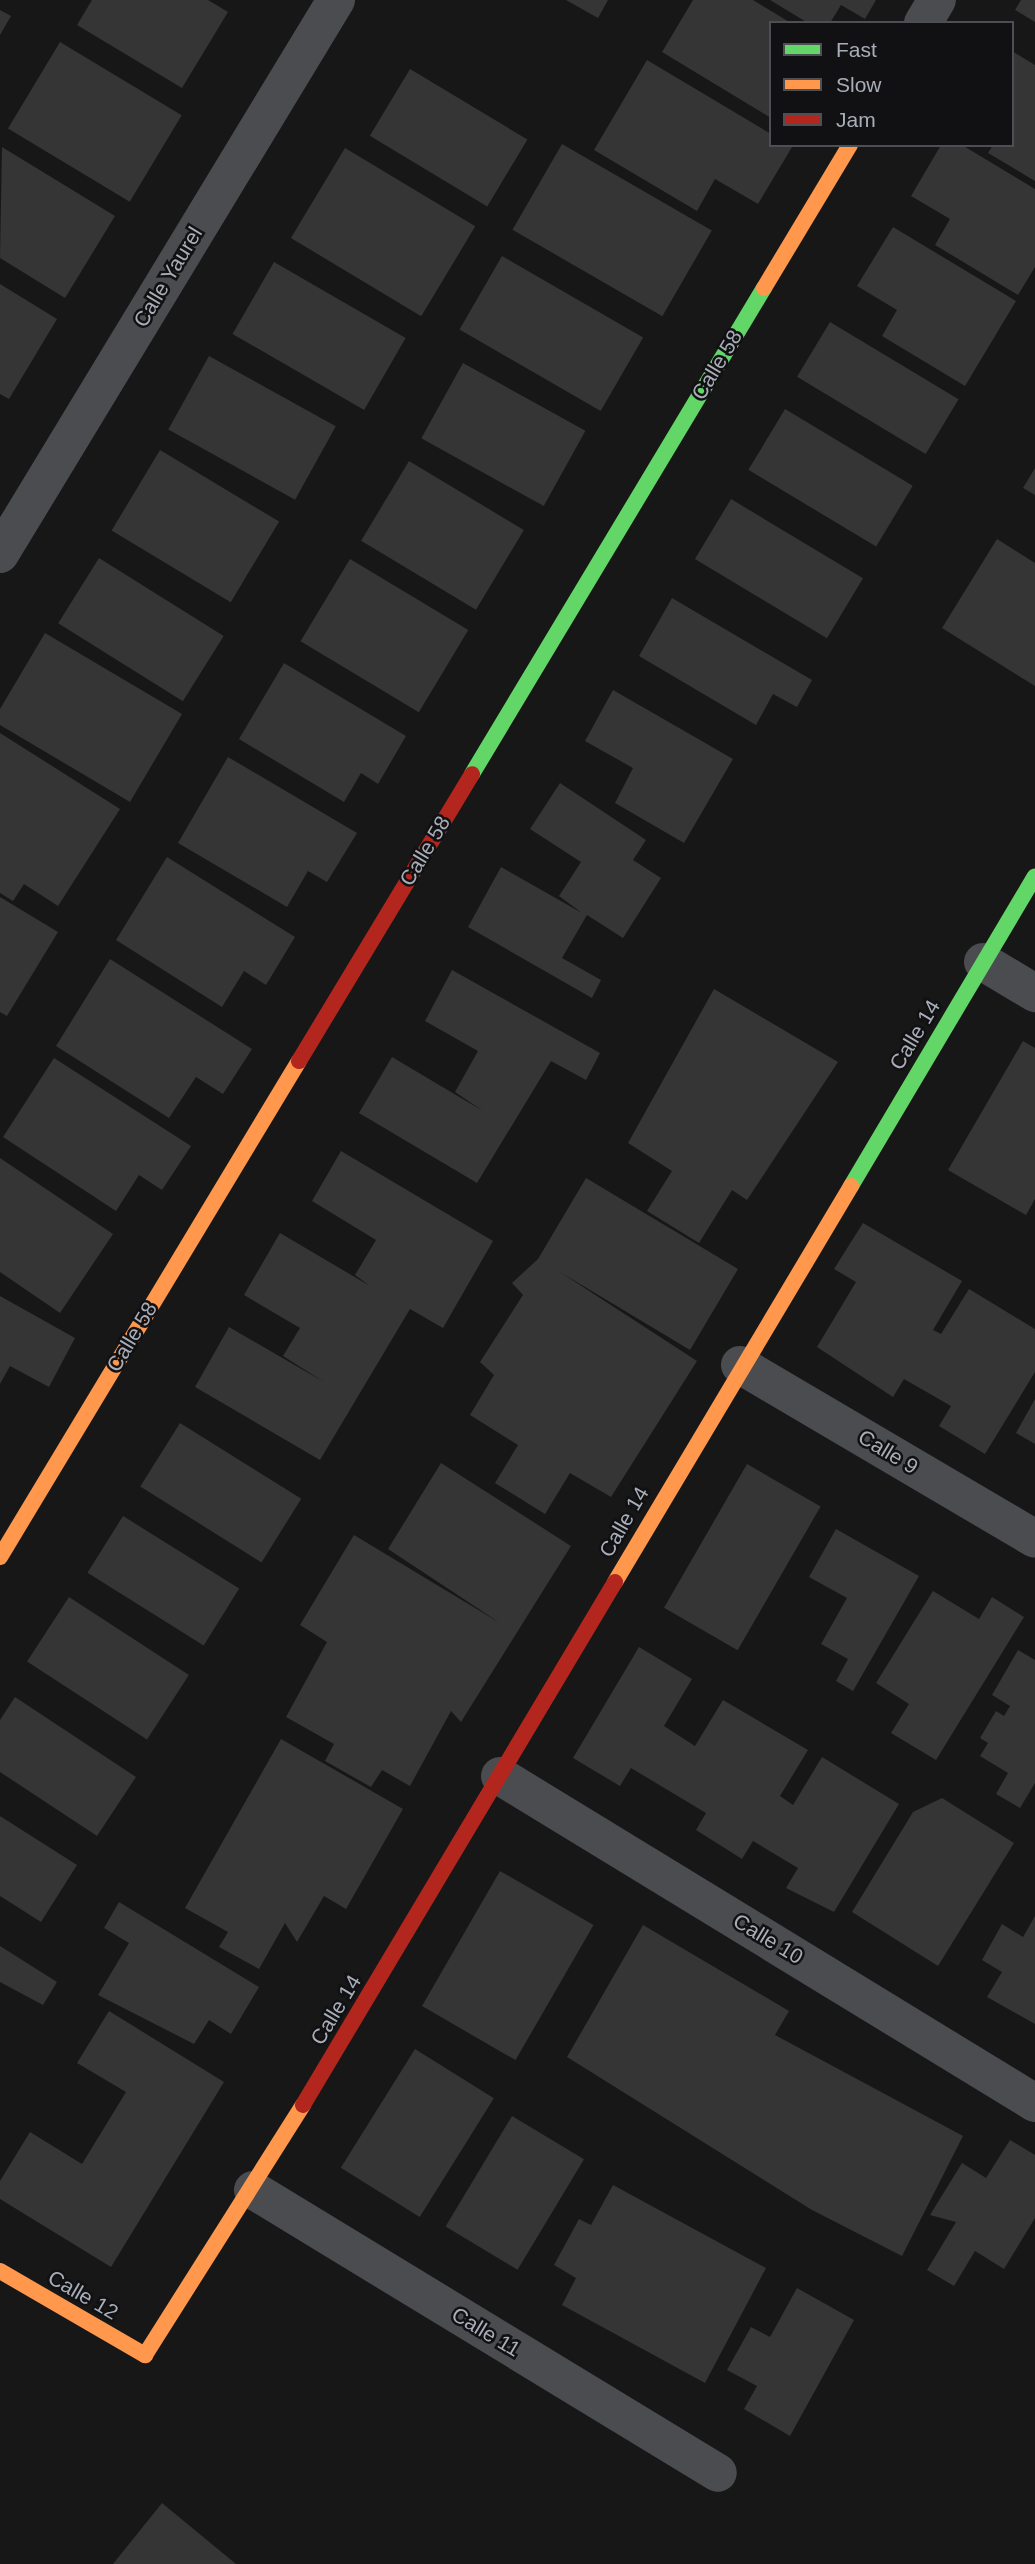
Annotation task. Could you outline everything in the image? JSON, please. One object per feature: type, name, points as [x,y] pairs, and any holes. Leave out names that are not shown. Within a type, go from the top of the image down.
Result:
[{"type":"street","name":"Calle Yaurel","points":[[0,554],[336,0]]},
{"type":"street","points":[[924,21],[937,0]]},
{"type":"street","name":"Calle 58","points":[[0,1557],[849,147]]},
{"type":"street","name":"Calle 14","points":[[145,2355],[253,2190],[740,1365],[1035,876]]},
{"type":"street","points":[[983,962],[1035,993]]},
{"type":"street","name":"Calle 9","points":[[740,1365],[1035,1539]]},
{"type":"street","name":"Calle 10","points":[[499,1776],[1035,2102]]},
{"type":"street","name":"Calle 11","points":[[253,2190],[718,2473]]},
{"type":"street","name":"Calle 12","points":[[0,2271],[145,2355]]},
{"type":"building","points":[[92,0],[208,0],[228,12],[182,88],[77,25]]},
{"type":"building","points":[[566,0],[608,0],[598,18]]},
{"type":"building","points":[[693,0],[753,0],[788,21],[769,21],[769,117],[662,52]]},
{"type":"building","points":[[770,0],[876,0],[865,19],[841,5],[831,21],[805,21]]},
{"type":"building","points":[[1021,0],[1035,0],[1035,22],[1015,10]]},
{"type":"building","points":[[0,10],[11,16],[0,35]]},
{"type":"building","points":[[60,42],[182,115],[130,202],[8,129]]},
{"type":"building","points":[[1014,52],[1035,65],[1035,181],[988,153],[992,147],[1014,147]]},
{"type":"building","points":[[647,60],[769,133],[769,147],[792,147],[758,204],[715,179],[697,211],[594,150]]},
{"type":"building","points":[[410,69],[527,140],[487,206],[370,136]]},
{"type":"building","points":[[562,144],[712,230],[662,316],[512,230]]},
{"type":"building","points":[[2,147],[115,216],[65,298],[0,258]]},
{"type":"building","points":[[940,147],[965,147],[1035,189],[1035,267],[1018,295],[935,245],[950,219],[911,196]]},
{"type":"building","points":[[345,148],[475,226],[421,316],[291,238]]},
{"type":"building","points":[[893,227],[1016,301],[965,386],[882,336],[897,310],[857,286]]},
{"type":"building","points":[[502,256],[643,337],[601,411],[460,330]]},
{"type":"building","points":[[274,262],[406,338],[364,410],[232,334]]},
{"type":"building","points":[[0,284],[57,319],[9,399],[0,394]]},
{"type":"building","points":[[830,322],[959,399],[926,454],[797,377]]},
{"type":"building","points":[[209,356],[336,426],[295,500],[168,429]]},
{"type":"building","points":[[463,363],[585,431],[544,506],[421,438]]},
{"type":"building","points":[[785,409],[913,486],[876,547],[748,470]]},
{"type":"building","points":[[160,450],[279,522],[231,602],[112,531]]},
{"type":"building","points":[[409,461],[524,530],[476,610],[361,541]]},
{"type":"building","points":[[1035,468],[1035,495],[1023,488]]},
{"type":"building","points":[[731,499],[863,578],[827,638],[695,559]]},
{"type":"building","points":[[997,539],[1035,563],[1035,686],[942,628]]},
{"type":"building","points":[[99,558],[224,636],[183,701],[58,623]]},
{"type":"building","points":[[350,559],[468,630],[419,712],[301,641]]},
{"type":"building","points":[[672,598],[812,680],[797,707],[773,694],[756,725],[639,656]]},
{"type":"building","points":[[45,633],[182,714],[130,802],[0,725],[0,709]]},
{"type":"building","points":[[284,663],[406,736],[378,784],[361,773],[344,802],[239,739]]},
{"type":"building","points":[[613,690],[733,759],[684,843],[615,803],[633,768],[585,741]]},
{"type":"building","points":[[0,733],[120,809],[58,906],[24,884],[13,901],[0,893]]},
{"type":"building","points":[[228,757],[357,833],[327,882],[308,871],[287,907],[178,843]]},
{"type":"building","points":[[560,783],[646,840],[633,860],[661,878],[623,938],[587,915],[562,958],[601,980],[592,998],[468,927],[501,867],[582,913],[559,896],[581,862],[530,829]]},
{"type":"building","points":[[167,857],[295,937],[266,985],[244,971],[222,1007],[116,940]]},
{"type":"building","points":[[0,897],[58,932],[7,1016],[0,1012]]},
{"type":"building","points":[[110,959],[252,1049],[223,1094],[196,1077],[169,1118],[56,1046]]},
{"type":"building","points":[[452,970],[600,1053],[586,1080],[551,1061],[477,1183],[359,1113],[392,1057],[483,1111],[455,1092],[478,1051],[425,1021]]},
{"type":"building","points":[[714,989],[838,1062],[747,1200],[732,1190],[699,1243],[647,1211],[672,1171],[628,1143]]},
{"type":"building","points":[[1023,1041],[1035,1048],[1035,1199],[1026,1215],[948,1170]]},
{"type":"building","points":[[54,1058],[191,1146],[162,1190],[139,1175],[116,1211],[3,1137]]},
{"type":"building","points":[[341,1151],[493,1241],[443,1328],[410,1309],[320,1460],[195,1387],[229,1327],[324,1382],[283,1356],[300,1328],[244,1295],[280,1233],[370,1286],[355,1275],[376,1240],[312,1201]]},
{"type":"building","points":[[0,1158],[113,1234],[60,1313],[0,1272]]},
{"type":"building","points":[[586,1178],[738,1269],[690,1350],[560,1272],[697,1361],[611,1497],[570,1473],[545,1514],[495,1483],[518,1445],[470,1415],[494,1375],[480,1362],[523,1295],[512,1283],[538,1259]]},
{"type":"building","points":[[863,1223],[962,1281],[933,1330],[941,1334],[969,1289],[1035,1329],[1035,1372],[985,1454],[939,1426],[951,1406],[904,1379],[893,1397],[817,1347],[856,1282],[834,1269]]},
{"type":"building","points":[[0,1296],[75,1338],[49,1387],[10,1366],[0,1384]]},
{"type":"building","points":[[1035,1399],[1035,1444],[1016,1433]]},
{"type":"building","points":[[180,1423],[301,1499],[262,1562],[140,1487]]},
{"type":"building","points":[[441,1463],[571,1546],[461,1722],[451,1711],[410,1786],[382,1770],[371,1787],[325,1761],[334,1744],[286,1717],[327,1642],[300,1625],[354,1535],[500,1623],[388,1549]]},
{"type":"building","points":[[747,1464],[821,1506],[738,1650],[664,1608]]},
{"type":"building","points":[[123,1516],[239,1589],[204,1645],[87,1573]]},
{"type":"building","points":[[836,1529],[919,1576],[853,1691],[836,1681],[848,1659],[821,1644],[847,1598],[809,1577]]},
{"type":"building","points":[[933,1591],[979,1619],[992,1597],[1024,1617],[936,1760],[891,1733],[909,1704],[876,1683]]},
{"type":"building","points":[[69,1597],[189,1675],[147,1739],[27,1662]]},
{"type":"building","points":[[639,1647],[692,1679],[664,1726],[695,1746],[723,1700],[808,1750],[780,1796],[793,1805],[822,1757],[899,1804],[834,1912],[786,1888],[798,1868],[753,1841],[742,1859],[696,1830],[706,1813],[631,1768],[620,1786],[573,1758]]},
{"type":"building","points":[[1018,1650],[1035,1660],[1035,1783],[1020,1808],[996,1794],[1008,1773],[980,1756],[988,1743],[980,1738],[996,1711],[1004,1716],[1010,1706],[992,1695]]},
{"type":"building","points":[[15,1697],[136,1777],[97,1836],[0,1772],[0,1720]]},
{"type":"building","points":[[281,1739],[403,1809],[346,1909],[324,1896],[297,1942],[285,1923],[259,1969],[219,1947],[228,1932],[185,1908]]},
{"type":"building","points":[[942,1798],[1014,1843],[938,1966],[852,1912],[913,1812]]},
{"type":"building","points":[[0,1816],[77,1865],[41,1922],[0,1896]]},
{"type":"building","points":[[500,1871],[594,1925],[516,2060],[422,2006]]},
{"type":"building","points":[[119,1902],[259,1987],[231,2034],[209,2020],[194,2044],[98,1995],[129,1943],[104,1928]]},
{"type":"building","points":[[1035,1916],[1035,2024],[987,1997],[1002,1972],[982,1960],[1002,1924],[1023,1937]]},
{"type":"building","points":[[643,1925],[789,2011],[775,2035],[963,2136],[902,2256],[812,2210],[567,2057]]},
{"type":"building","points":[[0,1946],[57,1982],[43,2005],[0,1982]]},
{"type":"building","points":[[109,2011],[224,2082],[111,2267],[0,2199],[0,2181],[30,2132],[82,2164],[126,2092],[77,2063]]},
{"type":"building","points":[[415,2049],[494,2098],[420,2217],[341,2168]]},
{"type":"building","points":[[512,2116],[584,2159],[518,2270],[446,2227]]},
{"type":"building","points":[[1010,2140],[1035,2155],[1035,2218],[1004,2269],[975,2251],[954,2286],[927,2270],[956,2222],[930,2215],[962,2163],[986,2178]]},
{"type":"building","points":[[613,2185],[766,2268],[705,2383],[562,2305],[576,2278],[554,2265],[579,2219],[591,2225]]},
{"type":"building","points":[[797,2288],[854,2320],[790,2436],[744,2409],[757,2386],[727,2370],[751,2327],[770,2337]]},
{"type":"building","points":[[162,2503],[236,2564],[113,2564]]},
{"type":"traffic: fast","points":[[472,774],[764,288]]},
{"type":"traffic: fast","points":[[851,1186],[1035,876]]},
{"type":"traffic: slow","points":[[764,288],[849,147]]},
{"type":"traffic: slow","points":[[0,1557],[299,1061]]},
{"type":"traffic: slow","points":[[615,1582],[851,1186]]},
{"type":"traffic: slow","points":[[0,2271],[145,2355],[303,2105]]},
{"type":"traffic: jam","points":[[299,1061],[472,774]]},
{"type":"traffic: jam","points":[[303,2105],[615,1582]]}]
